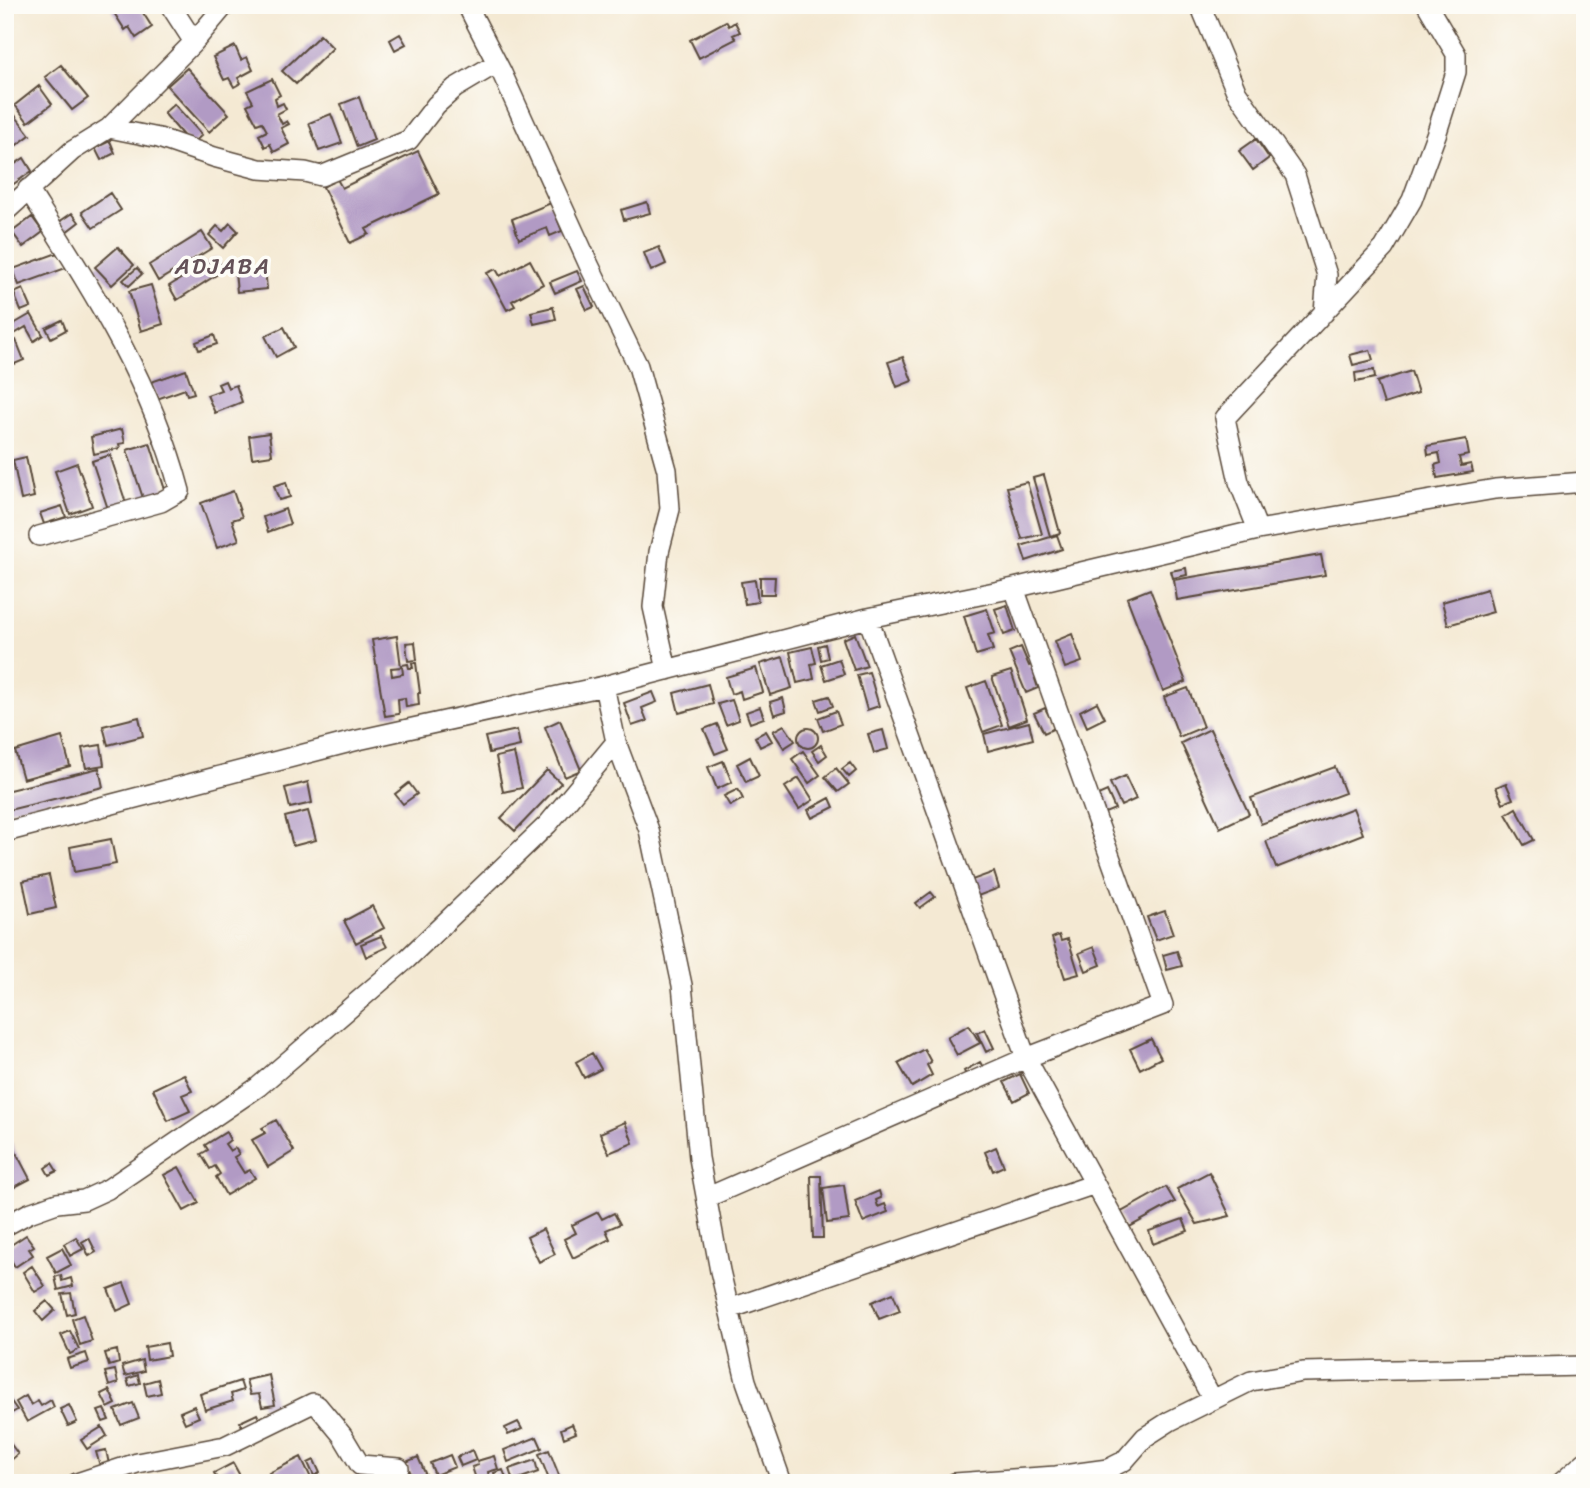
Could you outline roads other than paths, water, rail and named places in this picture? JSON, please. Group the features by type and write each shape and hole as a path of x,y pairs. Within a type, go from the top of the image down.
{"street":[{"path":"170,5 194,42"},
{"path":"5,212 72,151 109,128 194,42 225,5"},
{"path":"467,5 497,63 638,366 667,470 670,509 659,552 653,607 667,670"},
{"path":"1200,5 1236,91 1294,174 1326,275 1324,313"},
{"path":"1258,530 1239,482 1225,418 1384,248 1412,200 1437,132 1457,61 1456,54 1427,5"},
{"path":"109,128 159,138 259,169 305,172 321,176 409,140 436,105 454,88 497,63"},
{"path":"28,189 127,352 170,453 180,491 160,502 39,536"},
{"path":"5,832 358,740 604,686 869,618 1014,588 1258,530 1495,489 1585,482"},
{"path":"708,1198 1026,1058 1163,1005 1014,588"},
{"path":"869,618 1026,1058 1213,1400"},
{"path":"604,686 617,742 649,830 682,985 699,1157 720,1270 746,1381 782,1483"},
{"path":"5,1226 29,1213 57,1203 84,1200 108,1189 258,1087 407,959 538,834 617,742"},
{"path":"729,1309 1095,1184"},
{"path":"955,1483 1108,1469 1124,1461 1156,1428 1251,1381 1303,1372 1585,1366"},
{"path":"77,1483 137,1463 225,1446 313,1403 342,1435 360,1465 399,1468"},
{"path":"1561,1483 1585,1462"}],"district":[{"name":"ADJABA","path":"223,266"}]}
